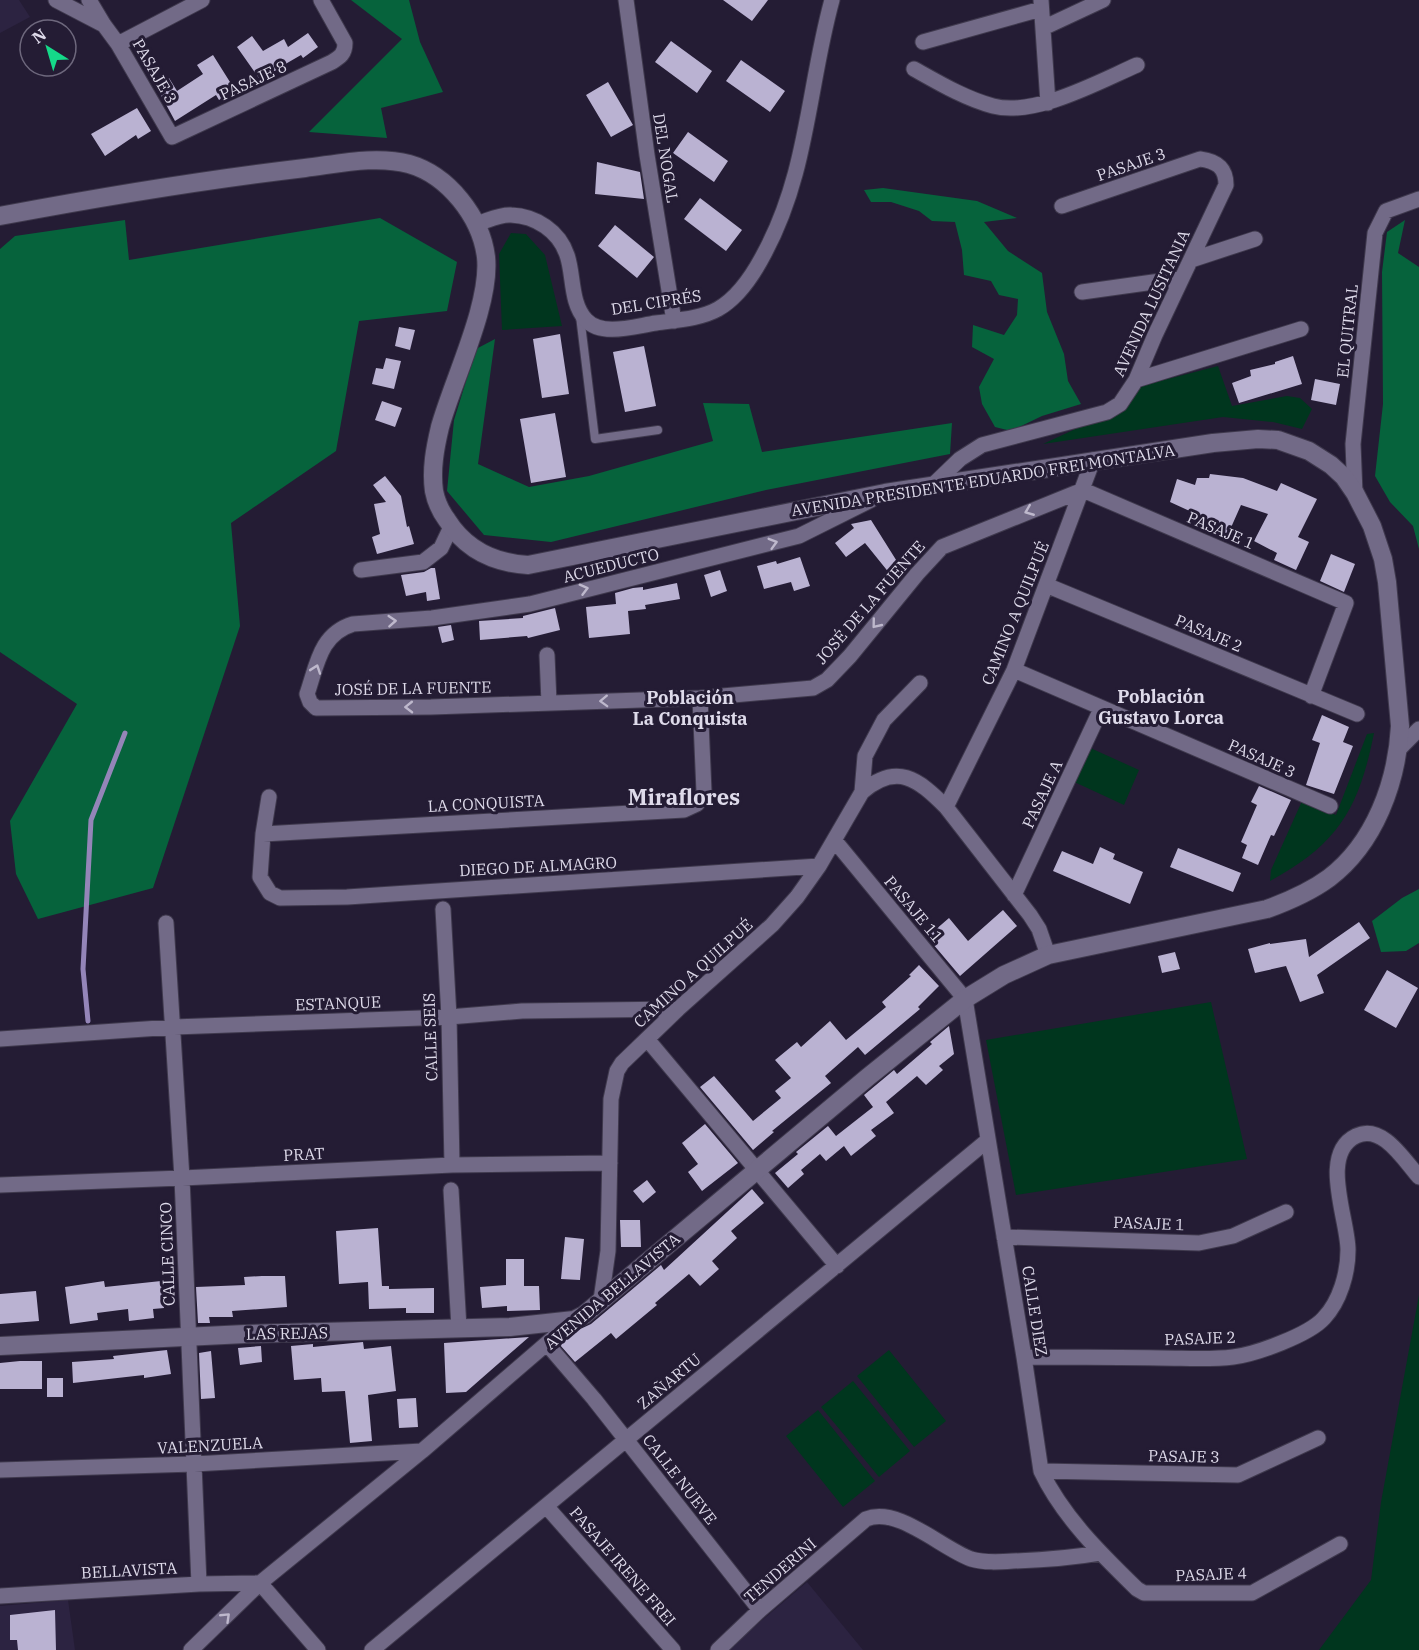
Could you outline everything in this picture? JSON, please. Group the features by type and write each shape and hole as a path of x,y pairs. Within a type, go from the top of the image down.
{"street":[{"name":"PASAJE 3","path":"89,0 118,44 172,137"},
{"path":"118,44 202,0"},
{"name":"PASAJE 8","path":"172,137 332,63 341,56 345,50 342,36 321,0"},
{"name":"DEL NOGAL","path":"626,0 647,155 674,321"},
{"name":"DEL CIPRÉS","path":"579,310 594,326 605,329 674,321 710,312 731,299 758,267 784,213 798,171 814,80 832,0"},
{"path":"1043,28 1103,0"},
{"name":"PASAJE 3","path":"64,2 104,25"},
{"path":"923,42 1041,4 1048,103"},
{"path":"914,69 942,85 994,106 1010,109 1032,108 1048,103 1137,65"},
{"name":"PASAJE 3","path":"1062,206 1200,159 1212,160"},
{"name":"AVENIDA PRESIDENTE EDUARDO FREI MONTALVA","path":"0,216 278,171 364,161 387,160 410,165 442,182 464,203 476,224 486,255 487,281 446,406 435,452 434,494 451,527 470,547 498,561 528,566 885,493 1213,443 1278,440 1308,451 1331,465 1344,477 1355,493 1372,526 1383,559 1398,691 1399,749 1394,775 1377,819 1358,849 1330,877 1300,896 1267,909 1048,955 1004,975 965,999"},
{"name":"AVENIDA LUSITANIA","path":"933,485 960,459 982,445 1107,412 1120,404 1136,380 1226,185 1226,176 1222,168 1212,160"},
{"name":"EL QUITRAL","path":"1355,493 1353,444 1375,233 1386,211 1419,199"},
{"path":"476,224 510,214 543,224 553,232 567,255 579,310"},
{"path":"1191,260 1255,239"},
{"path":"1082,292 1182,278"},
{"path":"1136,380 1301,329"},
{"name":"CAMINO A QUILPUÉ","path":"946,807 1014,670 1093,460"},
{"name":"PASAJE 1","path":"1083,490 1346,603 1311,696"},
{"name":"JOSÉ DE LA FUENTE","path":"316,708 700,698 813,688 827,680 850,656 942,547 1083,490"},
{"name":"ACUEDUCTO","path":"316,708 310,702 307,694 324,645 335,632 353,624 432,618 530,604 799,536 885,493"},
{"path":"361,570 423,562 441,548 451,527"},
{"name":"PASAJE 2","path":"1046,585 1357,714"},
{"path":"547,655 549,703"},
{"name":"PASAJE 3","path":"1014,670 1330,806"},
{"path":"862,792 865,756 884,720 920,683"},
{"name":"LA CONQUISTA","path":"263,834 684,810 697,804 704,792 700,698"},
{"name":"PASAJE A","path":"1014,895 1101,709"},
{"path":"1399,749 1419,729"},
{"path":"862,792 881,778 903,776 926,787 946,807 1039,929 1048,955"},
{"name":"CAMINO A QUILPUÉ","path":"601,1300 608,1251 611,1099 617,1071 622,1063 678,1009 772,925 797,897 819,867 862,792"},
{"path":"263,834 269,797"},
{"name":"DIEGO DE ALMAGRO","path":"263,834 260,877 270,893 279,898 347,897 819,867"},
{"name":"PASAJE 11","path":"835,841 965,999"},
{"name":"CALLE SEIS","path":"443,909 449,1017 452,1165"},
{"name":"CALLE CINCO","path":"166,923 182,1178 199,1584"},
{"name":"CALLE DIEZ","path":"965,999 1041,1471 1058,1500 1101,1553 1144,1593"},
{"name":"AVENIDA BELLAVISTA","path":"260,1583 422,1451 574,1320 584,1315 756,1170 965,999"},
{"name":"ESTANQUE","path":"0,1039 174,1027 449,1017 522,1011 678,1009"},
{"path":"647,1039 837,1266"},
{"name":"PASAJE 2","path":"1024,1356 1234,1357 1288,1340 1315,1326 1325,1317 1340,1291 1346,1270 1348,1249 1337,1161 1344,1147 1355,1136 1369,1132 1383,1136 1419,1176"},
{"name":"ZAÑARTU","path":"372,1650 988,1140"},
{"name":"PRAT","path":"0,1185 452,1165 610,1163"},
{"path":"451,1190 459,1328"},
{"name":"PASAJE 1","path":"1004,1237 1199,1243 1233,1236 1286,1212"},
{"name":"LAS REJAS","path":"0,1346 188,1336 510,1327 574,1320"},
{"name":"CALLE NUEVE","path":"547,1344 760,1610"},
{"name":"PASAJE 3","path":"1041,1471 1238,1475 1318,1438"},
{"name":"VALENZUELA","path":"0,1470 194,1464 422,1451"},
{"name":"PASAJE IRENE FREI","path":"546,1506 673,1650"},
{"name":"TENDERINI","path":"718,1650 760,1610 866,1519 875,1515 893,1518 971,1559 988,1562 1056,1560 1101,1553"},
{"name":"PASAJE 4","path":"1144,1593 1252,1593 1340,1544"},
{"path":"191,1650 260,1583 318,1650"},
{"name":"BELLAVISTA","path":"0,1596 199,1584 260,1583"}],"lane":[{"path":"579,310 596,439 658,430"}],"shaded area":[{"path":"0,0 19,0 30,17 18,18 18,23 0,33"},
{"path":"807,1582 863,1650 727,1650"},
{"path":"68,1600 75,1650 0,1650 0,1606"}],"green space":[{"path":"351,0 409,0 420,42 443,92 381,108 387,138 309,132 402,39"},
{"path":"883,188 977,201 1017,218 984,222 1008,251 1042,273 1047,312 1064,354 1068,381 1081,404 1042,416 1011,431 995,427 982,404 979,387 994,359 972,347 973,325 1004,335 1017,315 1018,299 999,295 991,281 964,275 962,250 955,222 932,221 919,211 891,202 871,202 864,190"},
{"path":"380,218 457,262 447,311 359,321 336,451 231,523 240,626 153,888 38,919 16,874 10,821 77,704 0,652 0,249 15,236 125,220 129,260"},
{"path":"1405,220 1398,253 1419,267 1419,549 1413,526 1390,502 1375,476 1383,404 1382,272 1387,232"},
{"path":"511,233 526,234 545,255 562,326 502,330 499,254"},
{"path":"495,339 478,464 529,487 589,476 713,441 703,403 749,404 762,452 952,423 950,454 766,490 551,542 484,535 447,491 454,420 476,349"},
{"path":"1218,366 1232,406 1287,396 1300,398 1312,409 1302,429 1273,422 1223,417 1043,444 1110,413 1133,388"},
{"path":"1374,733 1361,783 1342,822 1313,853 1270,881 1271,870 1302,801 1336,815 1367,734"},
{"path":"1086,746 1139,770 1124,805 1070,780"},
{"path":"1419,889 1419,943 1406,951 1381,952 1372,921 1402,898"},
{"path":"1211,1002 1247,1159 1016,1195 986,1040"},
{"path":"1419,1295 1419,1650 1319,1650 1371,1580 1381,1502"},
{"path":"889,1350 946,1421 914,1447 857,1376"},
{"path":"853,1381 910,1451 879,1477 821,1407"},
{"path":"818,1410 875,1481 843,1507 786,1436"}],"building":[{"path":"723,0 768,0 752,21"},
{"path":"308,33 318,47 303,58 301,55 282,66 261,81 237,47 252,36 263,51 284,39 288,47"},
{"path":"671,41 712,71 697,93 655,62"},
{"path":"213,55 235,90 219,100 216,95 175,121 156,86 169,78 177,91 203,74 197,65"},
{"path":"741,60 785,91 770,112 726,81"},
{"path":"608,82 633,125 611,137 586,95"},
{"path":"137,108 151,131 138,139 136,135 105,156 91,134"},
{"path":"688,132 728,161 714,182 673,153"},
{"path":"597,162 640,172 644,199 595,194"},
{"path":"700,198 742,230 726,251 684,219"},
{"path":"615,225 654,257 637,278 598,246"},
{"path":"399,327 415,330 410,350 395,346"},
{"path":"560,334 569,394 542,398 533,339"},
{"path":"644,346 656,406 625,412 613,352"},
{"path":"1293,356 1302,384 1239,403 1232,383 1251,376 1250,370 1275,364 1275,362"},
{"path":"386,358 401,361 394,389 372,384 376,368 383,369"},
{"path":"1315,379 1340,384 1336,405 1311,400"},
{"path":"382,401 402,408 395,427 375,420"},
{"path":"555,413 566,477 531,483 520,419"},
{"path":"1210,474 1243,478 1277,491 1281,483 1317,499 1298,537 1309,542 1296,570 1274,560 1277,553 1254,541 1268,514 1241,505 1225,541 1204,531 1206,527 1191,520 1194,513 1170,502 1177,479 1195,485 1197,478 1209,478"},
{"path":"385,476 401,496 407,527 409,526 414,544 377,554 372,537 380,534 374,504 386,502 373,485"},
{"path":"871,520 898,563 890,574 865,543 846,557 835,543 854,528 851,524"},
{"path":"1331,554 1355,564 1344,592 1320,581"},
{"path":"800,557 810,586 794,591 791,582 764,589 757,566 776,561 777,564"},
{"path":"435,568 440,599 427,601 426,592 406,596 401,575 424,572"},
{"path":"720,570 727,591 711,597 704,575"},
{"path":"677,583 680,599 645,605 646,609 628,611 630,634 589,638 586,607 616,604 615,593 633,588 643,587 643,590"},
{"path":"555,608 560,630 528,638 527,636 480,640 479,621 523,618 523,616"},
{"path":"451,625 454,640 442,643 438,627"},
{"path":"1322,715 1349,727 1343,742 1353,746 1334,794 1306,785 1320,743 1312,740"},
{"path":"1259,786 1291,800 1274,836 1271,835 1258,865 1242,858 1247,845 1241,842 1257,805 1251,802"},
{"path":"1100,847 1115,854 1113,859 1143,872 1130,904 1053,871 1062,851 1093,864"},
{"path":"1178,848 1241,873 1233,892 1170,867"},
{"path":"1003,910 1017,926 960,976 927,937 949,918 968,941"},
{"path":"1359,922 1370,938 1317,975 1324,993 1300,1002 1286,966 1255,973 1248,949 1270,943 1306,939 1309,957"},
{"path":"1175,952 1180,969 1162,973 1158,956"},
{"path":"919,965 939,986 918,1007 920,1009 865,1055 858,1047 825,1076 831,1083 772,1131 774,1132 753,1150 700,1087 714,1076 753,1121 781,1098 775,1091 791,1078 775,1060 797,1042 801,1047 830,1021 846,1040 886,1007 882,1002 911,976 909,975"},
{"path":"1387,970 1418,988 1396,1028 1364,1010"},
{"path":"949,1026 954,1054 939,1066 943,1070 926,1085 917,1076 886,1102 894,1113 871,1130 876,1136 851,1156 844,1146 826,1161 820,1154 801,1170 804,1174 788,1188 775,1173 828,1126 836,1136 873,1107 864,1095 894,1070 897,1074"},
{"path":"705,1124 738,1163 702,1191 688,1172 698,1164 682,1143"},
{"path":"647,1180 656,1192 643,1203 633,1191"},
{"path":"752,1189 764,1203 731,1231 737,1238 712,1261 719,1269 700,1286 689,1274 655,1303 657,1305 616,1339 611,1333 575,1362 560,1345 576,1331 591,1324 661,1265 664,1270"},
{"path":"620,1220 640,1220 641,1247 621,1247"},
{"path":"378,1228 382,1286 389,1286 389,1289 434,1288 434,1313 406,1313 406,1308 369,1309 368,1282 339,1284 336,1231"},
{"path":"565,1237 584,1239 580,1280 561,1279"},
{"path":"506,1259 524,1259 524,1286 539,1286 540,1310 507,1311 507,1306 482,1308 480,1287 506,1285"},
{"path":"285,1276 287,1307 232,1311 233,1317 209,1317 210,1323 198,1323 196,1287 245,1285 244,1277"},
{"path":"104,1281 105,1287 161,1281 164,1308 153,1309 154,1318 129,1321 128,1309 97,1313 98,1320 70,1324 65,1287"},
{"path":"36,1291 39,1321 0,1324 0,1294"},
{"path":"529,1337 466,1392 446,1393 444,1343"},
{"path":"363,1342 364,1349 391,1346 396,1391 368,1395 372,1441 350,1443 345,1391 322,1392 321,1378 294,1380 291,1346 313,1344 313,1347"},
{"path":"261,1346 262,1362 240,1365 238,1348"},
{"path":"167,1350 171,1374 73,1383 72,1362 114,1359 113,1356"},
{"path":"211,1351 215,1398 201,1399 199,1353"},
{"path":"42,1361 42,1389 0,1389 0,1363"},
{"path":"47,1378 63,1378 63,1397 47,1397"},
{"path":"416,1398 418,1427 399,1428 397,1399"},
{"path":"55,1610 56,1650 18,1650 17,1640 10,1640 10,1615"}],"waterway":[{"path":"88,1021 83,969 91,820 125,733"}],"district":[{"name":"Población Gustavo Lorca","path":"1161,706"},
{"name":"Población La Conquista","path":"690,707"},
{"name":"Miraflores","path":"684,796"}]}
